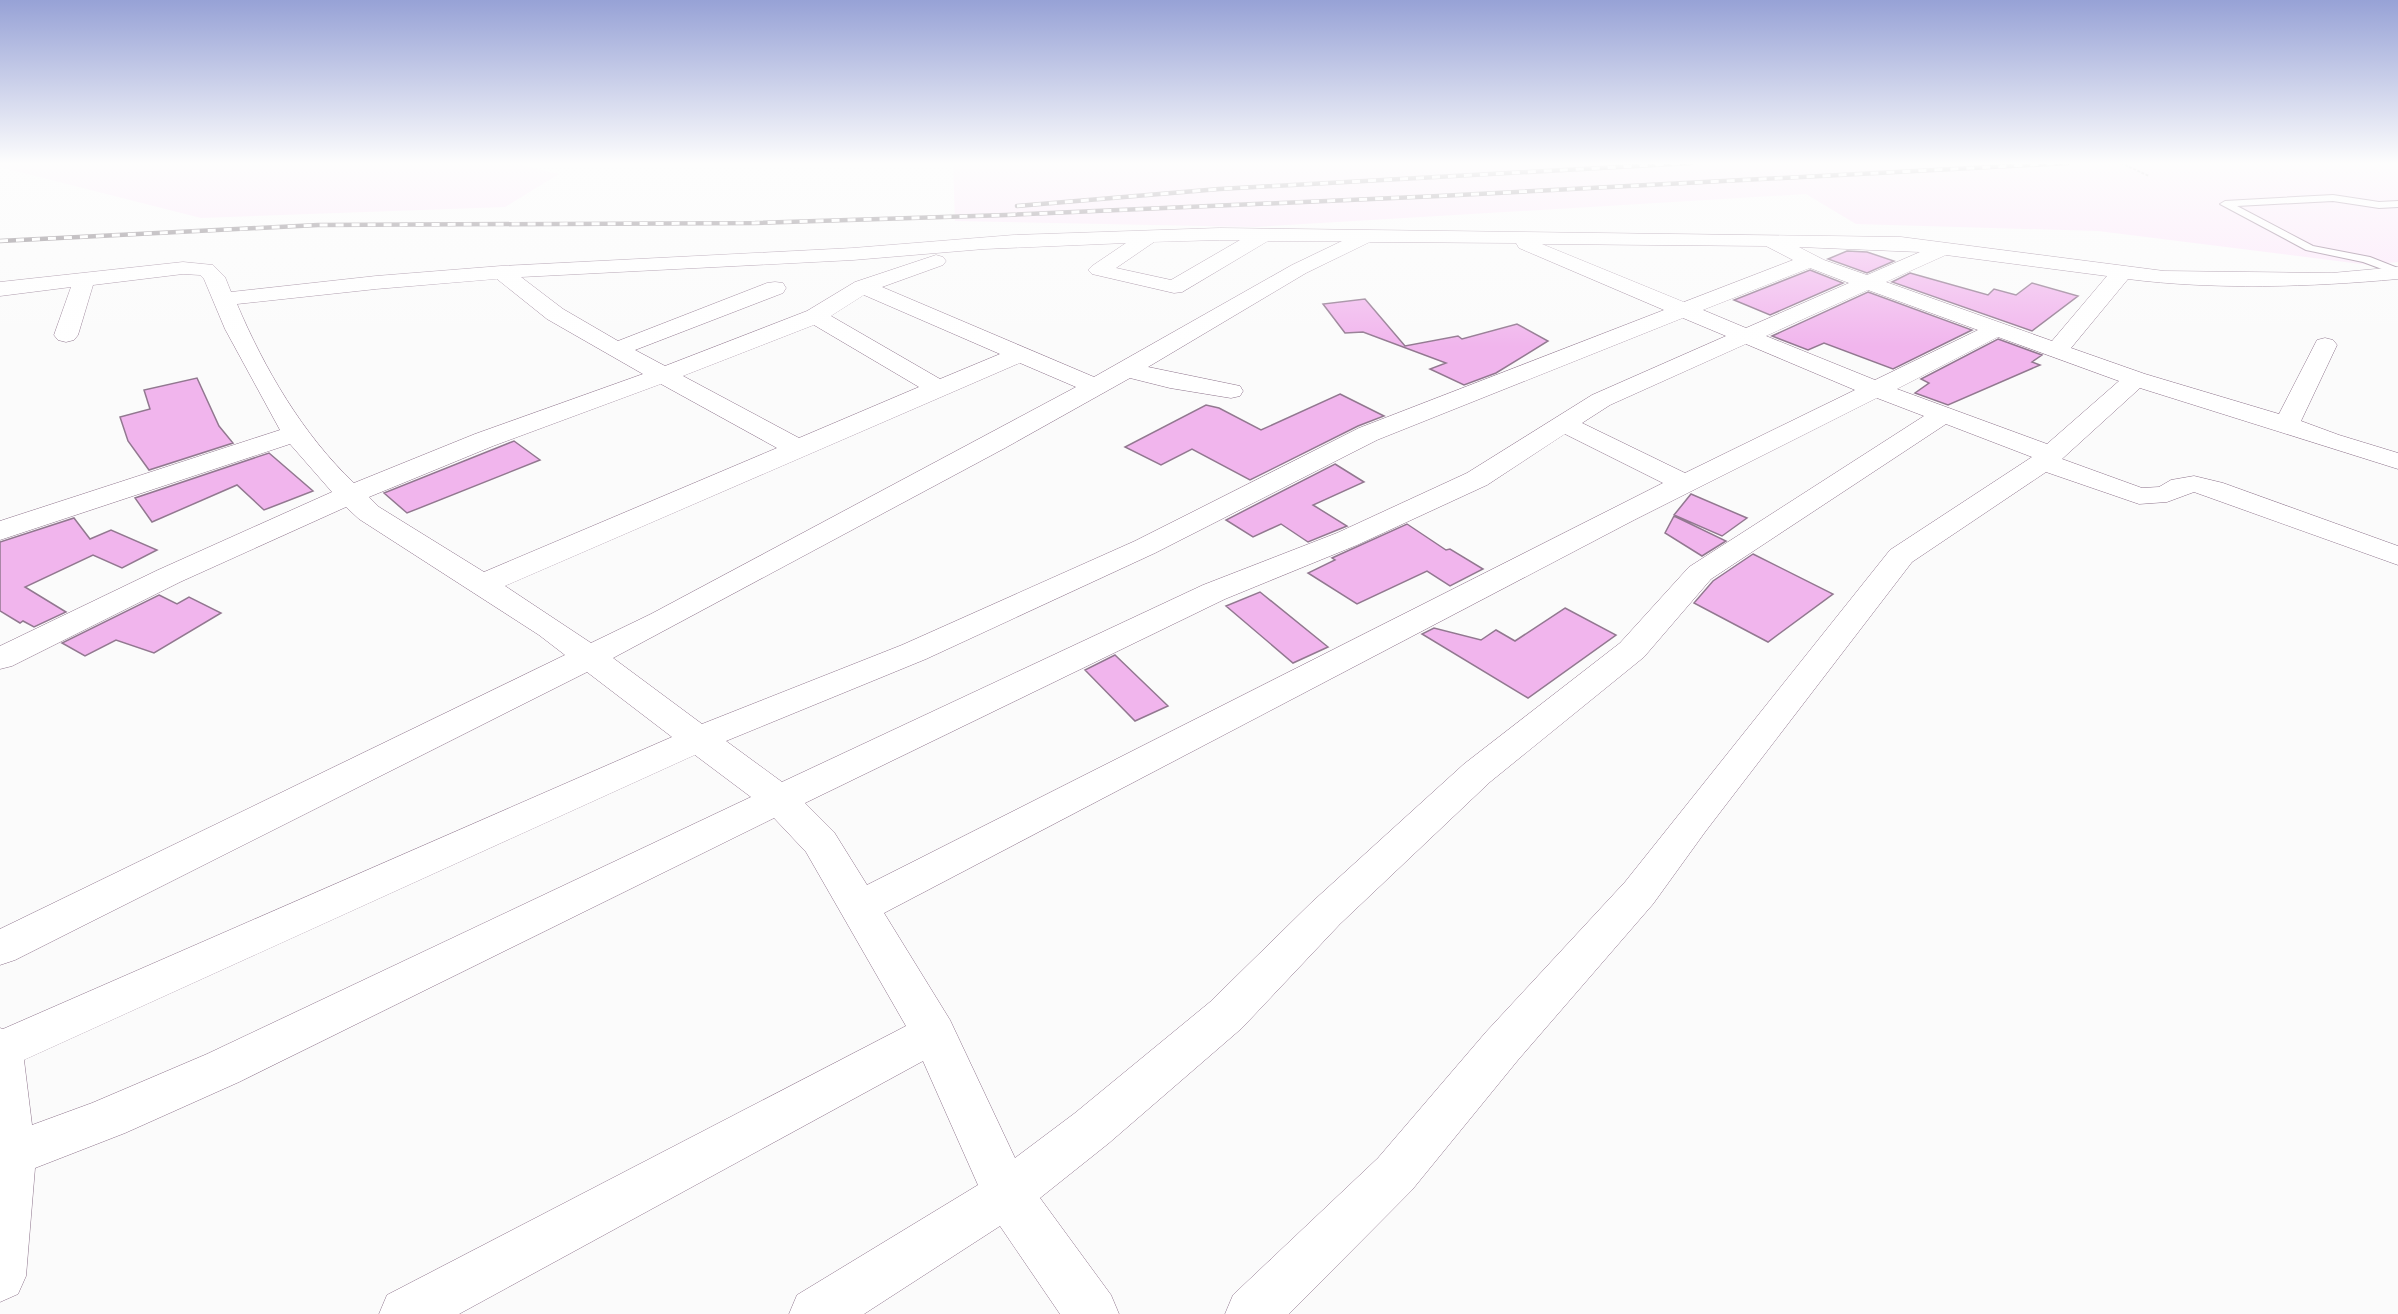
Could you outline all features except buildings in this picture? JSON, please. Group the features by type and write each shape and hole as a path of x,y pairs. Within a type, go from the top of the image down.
{"street":[{"path":"224,298 404,278 900,252 998,243 1220,234 1901,243 2164,277 2332,279 2398,273"},
{"path":"0,659 169,576 349,495 484,440 815,316 863,287 998,243 1099,270 1174,286 1263,235"},
{"path":"1099,270 1149,236"},
{"path":"0,948 591,659 1096,387 1299,269 1368,237"},
{"path":"1511,238 2139,496 2167,494 2181,486 2194,484 2398,555"},
{"path":"1770,240 1810,261 1995,330 2136,379 2287,424 2331,441 2398,461"},
{"path":"6,1156 108,1118 223,1068 884,748 1214,592 1347,539 1477,479 1601,400 1945,248"},
{"path":"0,1276 6,1156 1,1048 698,739 914,652 1145,547 1368,434 1682,309 1810,261"},
{"path":"0,289 183,268 206,269 214,277 236,329 295,434 349,495 369,513 550,628 780,800 820,842 934,1033 965,1106 1007,1194 1092,1314"},
{"path":"2057,350 2123,271"},
{"path":"501,272 555,314 615,350 665,374 797,448"},
{"path":"66,335 84,279"},
{"path":"863,287 1096,387"},
{"path":"615,350 775,288"},
{"path":"815,316 938,388"},
{"path":"859,907 1028,823 1574,539 1995,330"},
{"path":"2287,424 2325,345"},
{"path":"480,585 797,448 1020,355"},
{"path":"1126,369 1170,381 1231,391"},
{"path":"1252,1314 1395,1174 1502,1046 1639,893 1901,556 2047,458 2136,379"},
{"path":"816,1314 1007,1194 1092,1128 1226,1015 1326,914 1477,773 1632,650 1700,573 1943,415"},
{"path":"1563,424 1686,484"},
{"path":"0,531 295,434"},
{"path":"426,1309 934,1033"}],"lane":[{"path":"2264,224 2310,248 2366,259 2398,273"}],"shaded area":[{"path":"1121,224 1300,224 1255,227"},
{"path":"1867,224 2398,224 2398,262 2369,265 2098,231"}],"railway":[{"path":"0,241 318,225 467,224"}]}
